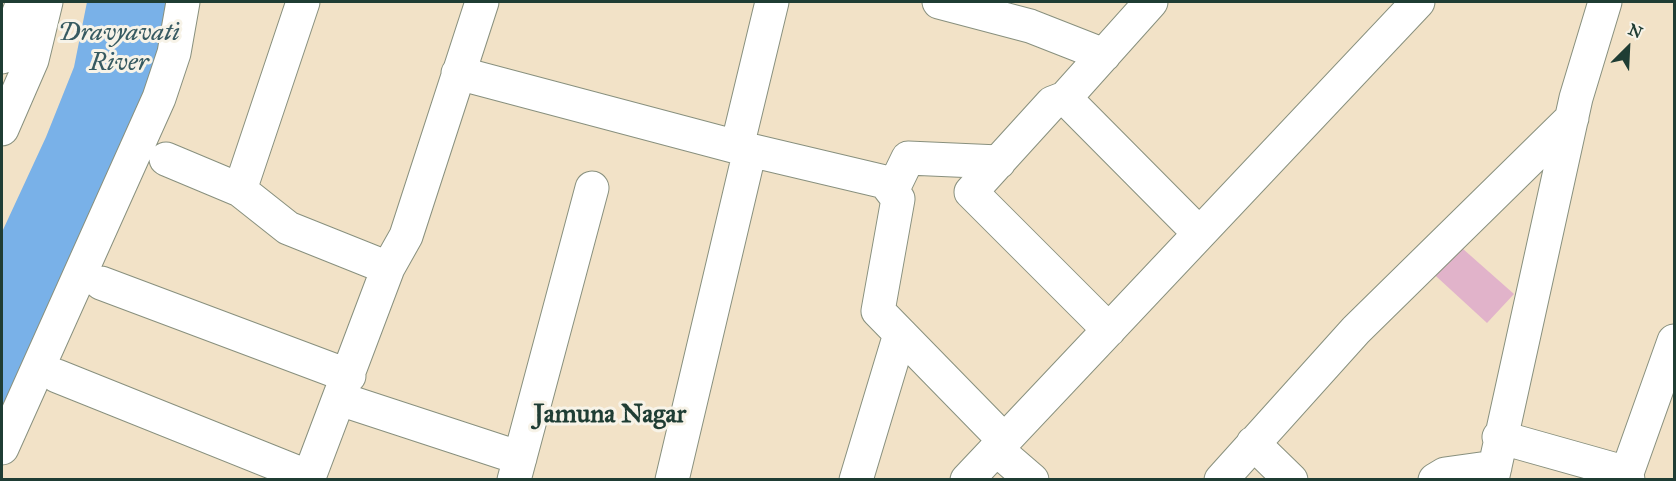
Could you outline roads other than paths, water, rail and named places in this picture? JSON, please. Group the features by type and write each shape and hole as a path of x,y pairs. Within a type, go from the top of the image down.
{"street":[{"path":"2,57 24,2"},
{"path":"2,129 32,60 46,2"},
{"path":"2,448 159,98 174,53 183,2"},
{"path":"240,190 303,2"},
{"path":"57,376 308,478 388,268 406,236 482,2"},
{"path":"672,480 772,2"},
{"path":"939,2 1030,26 1104,55"},
{"path":"1109,330 971,192 1052,103 1065,98 1150,2"},
{"path":"967,480 1418,2"},
{"path":"1497,455 1572,118 1605,2"},
{"path":"458,73 743,149 885,182 898,199 878,311 1032,480"},
{"path":"1065,98 1199,233"},
{"path":"1221,480 1356,330 1572,118"},
{"path":"892,189 908,158 999,162"},
{"path":"166,159 240,190 288,228 388,268"},
{"path":"101,283 344,387 517,469 592,188"},
{"path":"856,480 900,334"},
{"path":"1435,480 1445,474 1497,455 1628,476 1674,341"},
{"path":"1253,443 1291,480"}],"water":[{"name":"Dravyavati River","path":"87,2 167,2 158,60 143,100 2,414 2,232 46,137 74,67"}],"district":[{"name":"Jamuna Nagar","path":"610,416"}]}
